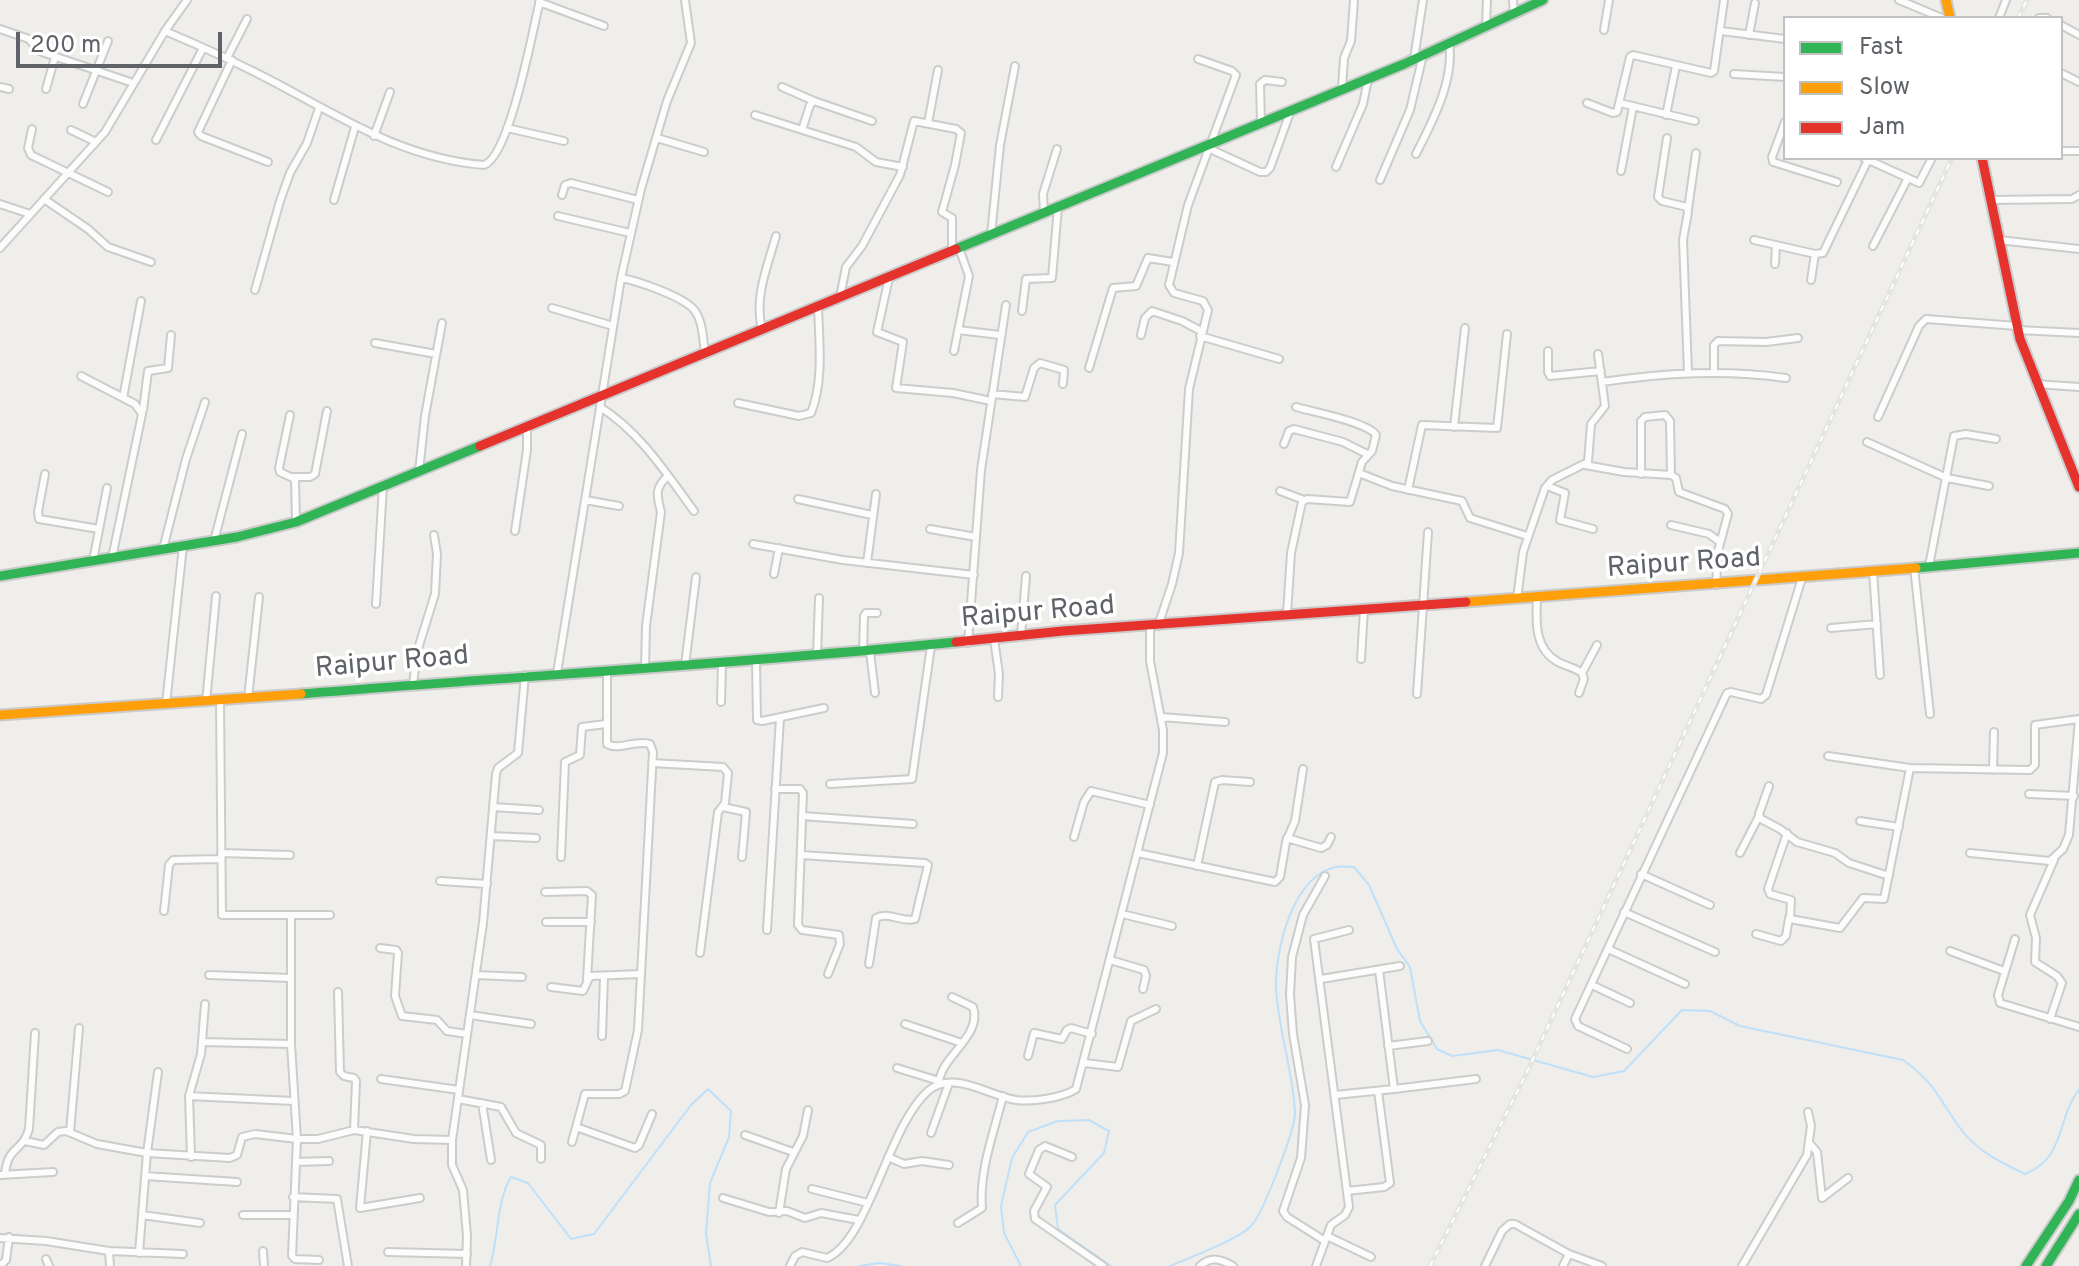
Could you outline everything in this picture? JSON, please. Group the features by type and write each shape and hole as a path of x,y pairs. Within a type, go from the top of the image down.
{"main road":[{"path":"0,576 214,541 296,522 1209,146 1543,0"},
{"path":"1982,160 2018,328 2036,384 2078,481"},
{"name":"Raipur Road","path":"0,715 817,656 968,643 1021,635 1716,585 2079,553"},
{"path":"2026,1266 2069,1201 2079,1180"},
{"path":"2046,1266 2079,1214"}],"street":[{"path":"0,248 111,124 133,83 187,0"},
{"path":"1342,89 1344,58 1351,41 1354,0"},
{"path":"1380,180 1410,110 1423,0"},
{"path":"1486,27 1487,0"},
{"path":"1513,0 1514,14"},
{"path":"1604,30 1609,0"},
{"path":"1587,103 1617,112 1630,57 1711,73 1714,71 1724,0"},
{"path":"1899,0 1937,16"},
{"path":"165,31 229,59 374,136 425,155 484,165 492,160 507,128 540,1 604,26"},
{"path":"557,673 621,278 638,200 672,86 691,43 687,2"},
{"path":"1749,35 1755,3"},
{"path":"247,19 198,132 201,136 268,162"},
{"path":"0,29 29,39 39,51 133,83"},
{"path":"1721,31 1783,39"},
{"path":"83,104 108,41"},
{"path":"1416,154 1438,105 1450,63 1449,43"},
{"path":"156,140 203,48"},
{"path":"46,89 55,57"},
{"path":"897,1068 939,1082 963,1084 1023,1101 1074,1091 1085,1063 1164,747 1150,661 1154,626 1172,584 1179,553 1189,389 1207,306 1203,301 1170,289 1173,262 1188,205 1236,75 1198,59"},
{"path":"991,235 1000,145 1015,66"},
{"path":"1666,115 1676,66"},
{"path":"928,123 938,70"},
{"path":"1734,74 1783,77"},
{"path":"1336,167 1363,104 1368,79"},
{"path":"1261,123 1260,84 1265,80 1282,82"},
{"path":"0,87 9,89"},
{"path":"782,87 872,121"},
{"path":"374,136 390,92"},
{"path":"802,130 814,101"},
{"path":"1620,103 1695,121"},
{"path":"1621,171 1633,107"},
{"path":"255,290 280,201 290,173 307,143 319,108"},
{"path":"1209,146 1260,172 1266,172 1291,110"},
{"path":"755,115 856,147 876,162 903,167"},
{"path":"840,297 845,270 878,219 903,167 913,123 956,129 961,133 942,212 952,218 955,249 969,276 954,351"},
{"path":"334,200 355,127"},
{"path":"1783,127 1773,162 1837,182"},
{"path":"507,128 564,141"},
{"path":"32,129 29,153 108,192"},
{"path":"71,130 96,142"},
{"path":"657,138 704,152"},
{"path":"1667,138 1658,197 1688,209"},
{"path":"1044,213 1043,194 1057,149"},
{"path":"1688,372 1683,235 1696,153"},
{"path":"1754,240 1815,254 1823,253 1866,160"},
{"path":"1868,160 1920,182 1931,160"},
{"path":"1873,246 1908,178"},
{"path":"562,195 565,185 571,183 638,200"},
{"path":"1991,200 2072,199 2079,195"},
{"path":"44,199 108,247 151,262"},
{"path":"0,204 30,214"},
{"path":"1022,311 1026,279 1052,278 1058,207"},
{"path":"558,216 630,233"},
{"path":"762,330 759,296 776,236"},
{"path":"1999,240 2079,249"},
{"path":"1775,264 1776,245"},
{"path":"1811,280 1815,254"},
{"path":"1089,368 1113,288 1136,286 1148,258 1173,262"},
{"path":"889,277 877,332 903,342 896,388 992,398 1025,397 1034,368 1040,363 1064,370 1063,384"},
{"path":"621,278 638,281 690,306 701,325 705,353"},
{"path":"123,398 141,301"},
{"path":"968,643 981,470 1006,305"},
{"path":"738,403 799,416 811,413 817,392 820,354 818,306"},
{"path":"552,308 613,326"},
{"path":"1141,335 1147,314 1152,311 1182,321 1201,333 1279,359"},
{"path":"1878,417 1919,326 1926,319 2079,333"},
{"path":"419,471 425,416 442,323"},
{"path":"1454,427 1465,328"},
{"path":"958,330 1000,335"},
{"path":"1408,490 1422,425 1491,429 1499,425 1507,334"},
{"path":"112,558 148,371 168,368 171,335"},
{"path":"1714,371 1714,345 1718,341 1766,342 1798,338"},
{"path":"375,343 436,354"},
{"path":"1548,351 1550,376 1601,371"},
{"path":"1585,465 1589,457 1591,424 1605,406 1598,354"},
{"path":"1602,382 1714,371 1786,378"},
{"path":"81,376 139,406 142,414"},
{"path":"2036,384 2079,387"},
{"path":"163,549 186,459 205,402"},
{"path":"600,407 628,426 694,511"},
{"path":"1280,491 1304,500 1350,502 1367,454 1374,448 1375,432 1349,421 1296,407"},
{"path":"290,415 280,472 293,477 310,477 315,474 327,411"},
{"path":"1641,474 1641,421 1645,417 1665,415 1670,421 1671,475"},
{"path":"515,531 527,450 527,426"},
{"path":"1284,444 1289,431 1294,429 1343,442 1367,454"},
{"path":"214,541 242,434"},
{"path":"1929,566 1954,436 1966,434 1996,439"},
{"path":"1867,442 1947,478 1989,486"},
{"path":"1517,599 1527,536 1547,486 1552,480 1585,465 1641,474 1671,475 1676,478 1679,492 1727,510 1716,585"},
{"path":"1359,473 1408,490 1462,501 1470,518 1527,536"},
{"path":"45,474 39,519 99,529"},
{"path":"645,668 646,626 660,521 656,494 659,484 668,476"},
{"path":"293,477 296,483 296,522"},
{"path":"376,604 383,486"},
{"path":"1547,486 1565,493 1560,520 1593,529"},
{"path":"93,561 107,488"},
{"path":"867,563 876,494"},
{"path":"798,499 872,515"},
{"path":"585,500 619,506"},
{"path":"1287,614 1291,553 1304,500"},
{"path":"1671,525 1709,534 1720,542"},
{"path":"930,529 976,537"},
{"path":"1417,694 1428,532"},
{"path":"413,685 417,652 435,594 437,554 434,535"},
{"path":"753,544 867,563 974,575"},
{"path":"166,704 183,546"},
{"path":"774,574 779,548"},
{"path":"1914,567 1930,714"},
{"path":"1873,571 1880,675"},
{"path":"1021,635 1026,576"},
{"path":"685,665 696,577"},
{"path":"1627,1049 1576,1024 1575,1019 1727,693 1761,699 1766,695 1802,578"},
{"path":"206,702 216,596"},
{"path":"248,698 259,597"},
{"path":"817,656 819,598"},
{"path":"1537,598 1537,630 1543,646 1557,661 1582,673 1584,679 1579,693"},
{"path":"1361,659 1364,609"},
{"path":"875,693 866,652 864,616 866,613 877,613"},
{"path":"1831,628 1877,624"},
{"path":"994,639 999,674 998,697"},
{"path":"1582,673 1597,645"},
{"path":"830,784 912,779 931,646"},
{"path":"756,660 756,718 762,721 824,708"},
{"path":"721,702 722,662"},
{"path":"572,1142 585,1094 619,1094 625,1089 638,1030 653,752 648,743 608,746 605,739 607,671"},
{"path":"466,1266 463,1190 452,1165 452,1140 476,975 498,768 515,758 519,750 525,675"},
{"path":"220,701 223,916 330,915"},
{"path":"1161,717 1225,722"},
{"path":"767,930 780,718"},
{"path":"1828,756 1910,768 2033,770 2035,725 2079,719 2069,835 2054,860 2030,915 2036,938 2035,962 2057,976 2062,983 2050,1019"},
{"path":"561,857 565,762 580,755 582,727 606,724"},
{"path":"1993,770 1994,732"},
{"path":"652,763 725,768 729,783 723,807 718,812 700,953"},
{"path":"1789,918 1840,928 1863,898 1884,899 1910,768"},
{"path":"1138,853 1275,882 1280,877 1287,838 1295,821 1303,769"},
{"path":"1197,866 1215,782 1250,782"},
{"path":"1740,853 1759,816 1769,786"},
{"path":"775,789 802,790 798,927 836,933 840,938 828,974"},
{"path":"1074,837 1086,796 1091,791 1150,805"},
{"path":"2029,794 2074,796"},
{"path":"493,807 539,810"},
{"path":"723,807 747,813 742,857"},
{"path":"802,816 913,824"},
{"path":"1759,816 1797,842 1835,853 1849,863 1889,876"},
{"path":"1860,821 1899,827"},
{"path":"1756,934 1781,941 1786,936 1791,900 1771,895 1768,889 1787,833"},
{"path":"2069,835 2079,838"},
{"path":"491,836 536,838"},
{"path":"1287,838 1321,848 1327,845 1331,837"},
{"path":"1970,853 2054,860"},
{"path":"164,911 169,865 173,860 290,855"},
{"path":"801,855 928,865 915,919 910,921 883,915 876,918 869,964"},
{"path":"1641,874 1710,905"},
{"path":"1325,876 1303,915 1292,957 1290,995 1293,1034 1305,1105 1301,1158 1283,1211 1287,1217 1326,1238 1371,1257"},
{"path":"440,881 487,884"},
{"path":"545,892 590,892 592,895 587,979 583,991 551,987"},
{"path":"1624,912 1715,952"},
{"path":"1122,914 1172,926"},
{"path":"291,915 291,1044 297,1139 292,1257 319,1260"},
{"path":"546,922 591,922"},
{"path":"1316,1266 1332,1223 1347,1213 1349,1207 1314,939 1349,930"},
{"path":"2015,939 1998,995 2000,1003 2079,1027"},
{"path":"380,948 398,953 395,996 402,1016 434,1020 447,1031 467,1034"},
{"path":"1608,949 1685,984"},
{"path":"1950,951 2004,971"},
{"path":"1110,960 1144,970 1143,989"},
{"path":"1321,979 1400,966"},
{"path":"1379,970 1394,1089"},
{"path":"587,979 641,974"},
{"path":"209,975 291,978"},
{"path":"476,975 522,977"},
{"path":"602,1036 604,976"},
{"path":"1592,985 1630,1003"},
{"path":"338,992 340,1072 356,1079 354,1130"},
{"path":"790,1266 795,1256 802,1252 827,1258 832,1256 859,1220 902,1125 914,1106 939,1082 940,1074 962,1043 974,1019 975,1010 952,997"},
{"path":"191,1157 189,1096 197,1074 205,1004"},
{"path":"1085,1063 1118,1067 1131,1021 1156,1009"},
{"path":"470,1015 531,1024"},
{"path":"905,1024 962,1043"},
{"path":"70,1132 79,1028"},
{"path":"1028,1056 1034,1033 1062,1039 1071,1028 1092,1034"},
{"path":"35,1033 31,1119 25,1141 8,1156 2,1174 53,1172"},
{"path":"1388,1046 1428,1041"},
{"path":"202,1042 291,1044"},
{"path":"139,1253 147,1153 158,1072"},
{"path":"381,1079 459,1090"},
{"path":"1335,1095 1476,1079"},
{"path":"931,1133 949,1083"},
{"path":"1347,1191 1384,1187 1390,1183 1378,1091"},
{"path":"189,1096 293,1101"},
{"path":"958,1223 982,1208 985,1166 1003,1096"},
{"path":"458,1099 501,1107 516,1133 539,1142 541,1159"},
{"path":"482,1103 491,1160"},
{"path":"779,1213 786,1169 803,1136 808,1110"},
{"path":"1742,1266 1807,1155 1811,1126 1808,1112"},
{"path":"576,1127 635,1148 652,1114"},
{"path":"25,1141 44,1145 58,1132 70,1132 97,1144 147,1153 233,1158 238,1153 242,1137 250,1134 297,1139 326,1138 354,1130 414,1139 452,1140"},
{"path":"367,1131 360,1208 420,1198"},
{"path":"745,1135 793,1152"},
{"path":"1810,1144 1817,1152 1820,1197 1825,1197 1848,1178"},
{"path":"1072,1157 1045,1146 1041,1148 1029,1174 1047,1187 1034,1211 1035,1219 1103,1266"},
{"path":"888,1157 904,1164 922,1161 949,1165"},
{"path":"296,1162 329,1161"},
{"path":"145,1176 237,1182"},
{"path":"812,1189 868,1203"},
{"path":"293,1197 337,1199 348,1266"},
{"path":"723,1198 809,1218 821,1213 859,1220"},
{"path":"142,1215 200,1223"},
{"path":"243,1215 292,1215"},
{"path":"1485,1266 1502,1231 1510,1224 1569,1254 1602,1266"},
{"path":"0,1266 6,1261 9,1237"},
{"path":"0,1238 109,1251 183,1254"},
{"path":"109,1251 110,1266"},
{"path":"263,1251 264,1266"},
{"path":"388,1252 467,1254"},
{"path":"1563,1266 1569,1254"},
{"path":"832,1256 834,1266"},
{"path":"1200,1266 1207,1260 1219,1259 1233,1266"}],"waterway":[{"path":"1170,1266 1246,1230 1257,1217 1271,1188 1285,1152 1295,1112 1277,1001 1279,952 1298,898 1321,873 1336,867 1354,867 1369,885 1397,949 1410,967 1420,1021 1437,1049 1452,1056 1498,1050 1593,1077 1624,1071 1682,1010 1710,1011 1740,1026 1903,1060 1930,1085 1969,1139 1991,1156 2025,1174 2048,1158 2079,1090"},
{"path":"490,1266 500,1208 511,1177 528,1183 571,1239 594,1234 691,1105 708,1089 731,1111 729,1137 710,1183 706,1234 711,1266"},
{"path":"1021,1266 1004,1233 1001,1206 1012,1158 1028,1132 1058,1121 1089,1120 1109,1131 1104,1153 1055,1205 1058,1229 1111,1266"},
{"path":"860,1266 879,1263 901,1266"}],"railway":[{"path":"2019,16 2027,0"},
{"path":"1430,1266 1526,1074 1951,160"}],"traffic: fast":[{"path":"956,249 1404,64 1543,0"},
{"path":"0,576 237,537 296,522 480,446"},
{"path":"1916,568 2079,553"},
{"path":"301,694 956,642"},
{"path":"2026,1266 2069,1201 2079,1180"},
{"path":"2046,1266 2079,1214"}],"traffic: slow":[{"path":"1946,0 1950,16"},
{"path":"1466,602 1916,568"},
{"path":"0,715 301,694"}],"traffic: jam":[{"path":"1982,160 2020,339 2079,487"},
{"path":"480,446 956,249"},
{"path":"956,642 1063,631 1466,602"}]}
